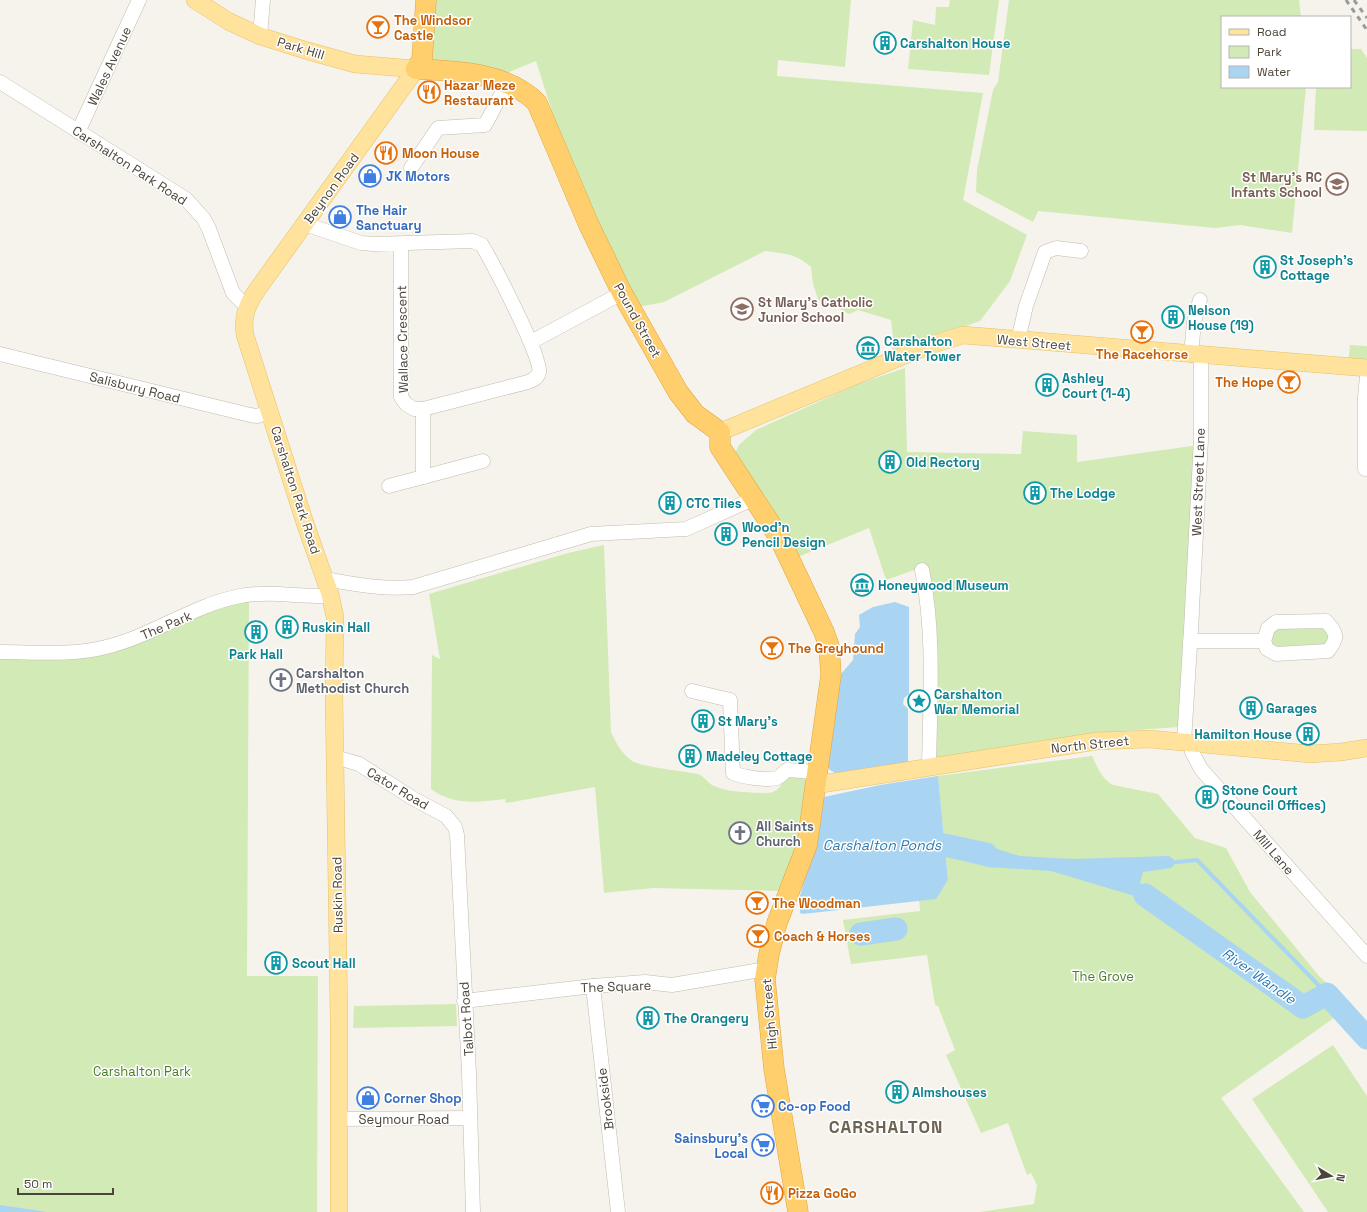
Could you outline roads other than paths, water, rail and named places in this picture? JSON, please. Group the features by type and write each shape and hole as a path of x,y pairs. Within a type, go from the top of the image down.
{"highway":[{"path":"416,69 422,60 426,0"},
{"name":"Pound Street","path":"416,69 443,71 508,82 528,94 537,103 588,223 622,293 678,392 695,414 720,432"},
{"path":"720,432 720,447 755,498"},
{"name":"High Street","path":"755,498 779,537 824,632 829,646 831,675 807,845 777,923 766,969 766,993 774,1069 798,1212"}],"main road":[{"name":"Park Hill","path":"195,0 228,21 260,36 355,64 416,69"},
{"name":"Beynon Road","path":"247,308 416,69"},
{"name":"Carshalton Park Road","path":"247,308 243,321 245,335 305,523 328,586"},
{"name":"West Street","path":"720,432 927,346 952,337 963,335 1367,368"},
{"name":"Ruskin Road","path":"328,586 336,616 335,757 339,1021 339,1212"},
{"name":"North Street","path":"816,778 878,776 1097,741 1150,739 1243,749 1310,754 1341,752 1367,748"}],"street":[{"name":"Wales Avenue","path":"78,132 139,0"},
{"path":"260,36 263,0"},
{"name":"Carshalton Park Road","path":"0,82 186,199 194,207 209,229 233,293 247,308"},
{"path":"411,168 438,128 485,125 508,82"},
{"path":"305,224 361,243 401,244 473,241 482,246 530,342 540,364 539,372 536,378 528,382 423,409 422,477"},
{"name":"Wallace Crescent","path":"401,244 401,397 406,404 414,409 423,409"},
{"path":"1018,340 1026,306 1045,252 1056,248 1082,251"},
{"path":"530,342 622,293"},
{"name":"West Street Lane","path":"1189,742 1190,641 1201,439 1194,322 1200,300"},
{"name":"Salisbury Road","path":"0,354 250,415 258,416 270,412"},
{"path":"1365,469 1365,398 1367,376"},
{"path":"389,486 483,461"},
{"path":"328,586 393,589 413,587 591,534 686,529 755,498"},
{"path":"922,570 928,602 930,701 929,768"},
{"name":"The Park","path":"0,652 82,652 107,647 138,637 210,606 240,596 258,594 322,596 328,586"},
{"path":"1326,621 1335,632 1336,641 1328,651 1276,654 1267,649 1264,641 1268,628 1276,622 1326,621"},
{"path":"1190,641 1264,641"},
{"path":"692,691 730,700 733,773 739,776 777,778 787,770 816,778"},
{"name":"Mill Lane","path":"1189,742 1192,752 1201,769 1367,956"},
{"name":"Cator Road","path":"335,757 359,764 414,799 446,816 455,827"},
{"name":"Talbot Road","path":"455,827 457,835 473,1212"},
{"name":"The Square","path":"464,1001 593,986 645,982 672,985 766,969"},
{"name":"Brookside","path":"593,986 618,1212"},
{"name":"Seymour Road","path":"338,1119 470,1118"}],"water":[{"path":"895,602 909,607 909,694 904,698 903,704 908,709 908,763 837,774 830,770 825,762 835,681 853,660 855,634 860,627 859,615 873,607"},
{"name":"Carshalton Ponds","path":"938,776 948,880 936,899 803,914 800,913 799,899 807,871 819,803 824,797 880,785"},
{"path":"959,837 1020,856 1072,859 1169,856 1177,862 1171,868 1143,872 1140,883 1145,887 1145,895 1138,897 1051,871 988,867 958,859"},
{"path":"0,1205 47,1212 0,1212"}],"waterway":[{"name":"River Wandle","path":"944,845 986,854"},
{"path":"1177,862 1197,860 1327,994"},
{"name":"River Wandle","path":"1145,895 1303,1007 1327,994 1367,1038"},
{"path":"861,934 896,929"}],"railway":[{"path":"1346,0 1367,30"},
{"path":"1354,0 1367,18"}],"place":[{"name":"The Windsor Castle","path":"378,27"},
{"name":"Carshalton House","path":"885,43"},
{"name":"Hazar Meze Restaurant","path":"429,92"},
{"name":"Moon House","path":"386,153"},
{"name":"JK Motors","path":"370,176"},
{"name":"St Mary's RC Infants School","path":"1337,184"},
{"name":"The Hair Sanctuary","path":"340,217"},
{"name":"St Joseph's Cottage","path":"1265,267"},
{"name":"St Mary’s Catholic Junior School","path":"742,309"},
{"name":"Nelson House (19)","path":"1173,317"},
{"name":"The Racehorse","path":"1142,332"},
{"name":"Carshalton Water Tower","path":"868,348"},
{"name":"The Hope","path":"1289,382"},
{"name":"Ashley Court (1-4)","path":"1047,385"},
{"name":"Old Rectory","path":"890,462"},
{"name":"The Lodge","path":"1035,493"},
{"name":"CTC Tiles","path":"670,503"},
{"name":"Wood'n Pencil Design","path":"726,534"},
{"name":"Honeywood Museum","path":"862,585"},
{"name":"Ruskin Hall","path":"287,627"},
{"name":"Park Hall","path":"256,632"},
{"name":"The Greyhound","path":"772,648"},
{"name":"Carshalton Methodist Church","path":"281,680"},
{"name":"Carshalton War Memorial","path":"919,701"},
{"name":"Garages","path":"1251,708"},
{"name":"St Mary's","path":"703,721"},
{"name":"Hamilton House","path":"1308,734"},
{"name":"Madeley Cottage","path":"690,756"},
{"name":"Stone Court (Council Offices)","path":"1207,797"},
{"name":"All Saints Church","path":"740,833"},
{"name":"The Woodman","path":"757,903"},
{"name":"Coach & Horses","path":"758,936"},
{"name":"Scout Hall","path":"276,963"},
{"name":"The Orangery","path":"648,1018"},
{"name":"Almshouses","path":"897,1092"},
{"name":"Corner Shop","path":"368,1098"},
{"name":"Co-op Food","path":"763,1106"},
{"name":"Sainsbury's Local","path":"763,1145"},
{"name":"Pizza GoGo","path":"772,1193"}],"district":[{"name":"CARSHALTON","path":"886,1127"}],"park label":[{"name":"The Grove","path":"1103,976"},
{"name":"Carshalton Park","path":"142,1071"}]}
